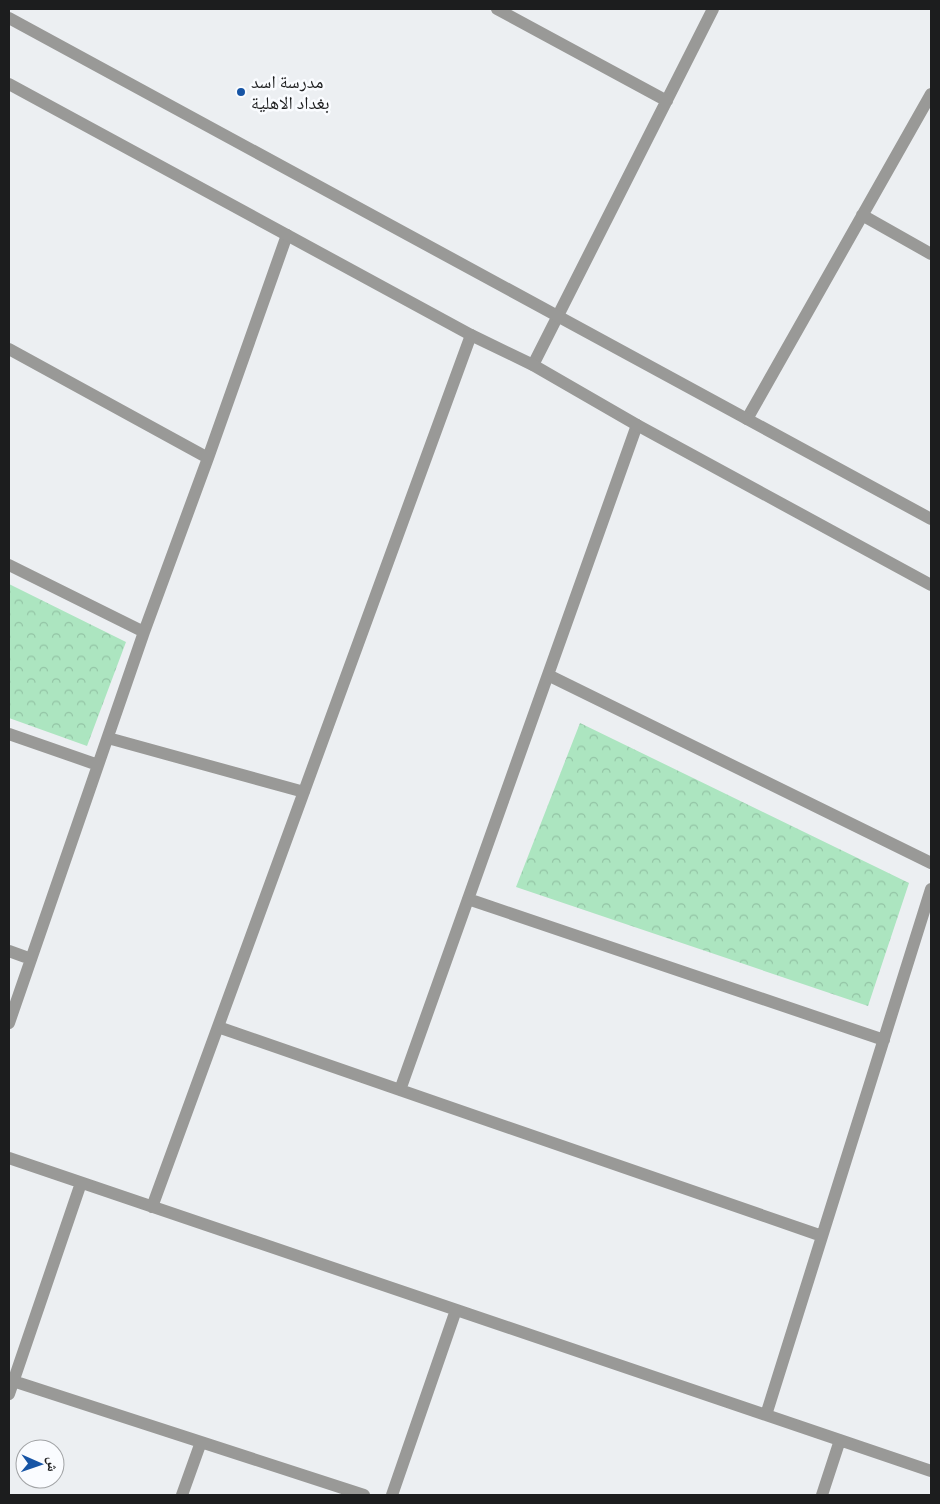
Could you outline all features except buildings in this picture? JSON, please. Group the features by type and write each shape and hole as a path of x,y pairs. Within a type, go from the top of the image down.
{"street":[{"path":"497,9 667,101"},
{"path":"533,365 714,9"},
{"path":"9,18 931,518"},
{"path":"9,84 471,335 533,365 637,425 931,585"},
{"path":"748,419 931,94"},
{"path":"862,215 931,254"},
{"path":"9,1023 144,632 208,458 286,234"},
{"path":"152,1207 471,335"},
{"path":"9,348 208,458"},
{"path":"400,1090 637,425"},
{"path":"9,565 144,632"},
{"path":"548,675 931,863"},
{"path":"9,734 98,765"},
{"path":"108,738 304,792"},
{"path":"766,1415 931,889"},
{"path":"468,899 884,1040"},
{"path":"9,951 31,959"},
{"path":"218,1027 822,1236"},
{"path":"9,1158 931,1471"},
{"path":"81,1183 11,1388 201,1442 364,1495"},
{"path":"392,1495 456,1310"},
{"path":"822,1495 840,1440"},
{"path":"182,1495 201,1442"}],"green space":[{"path":"9,584 126,642 87,746 9,718"},
{"path":"580,723 909,883 868,1006 516,887"}],"place":[{"name":"مدرسة اسد بغداد الاهلية","path":"241,92"}]}
